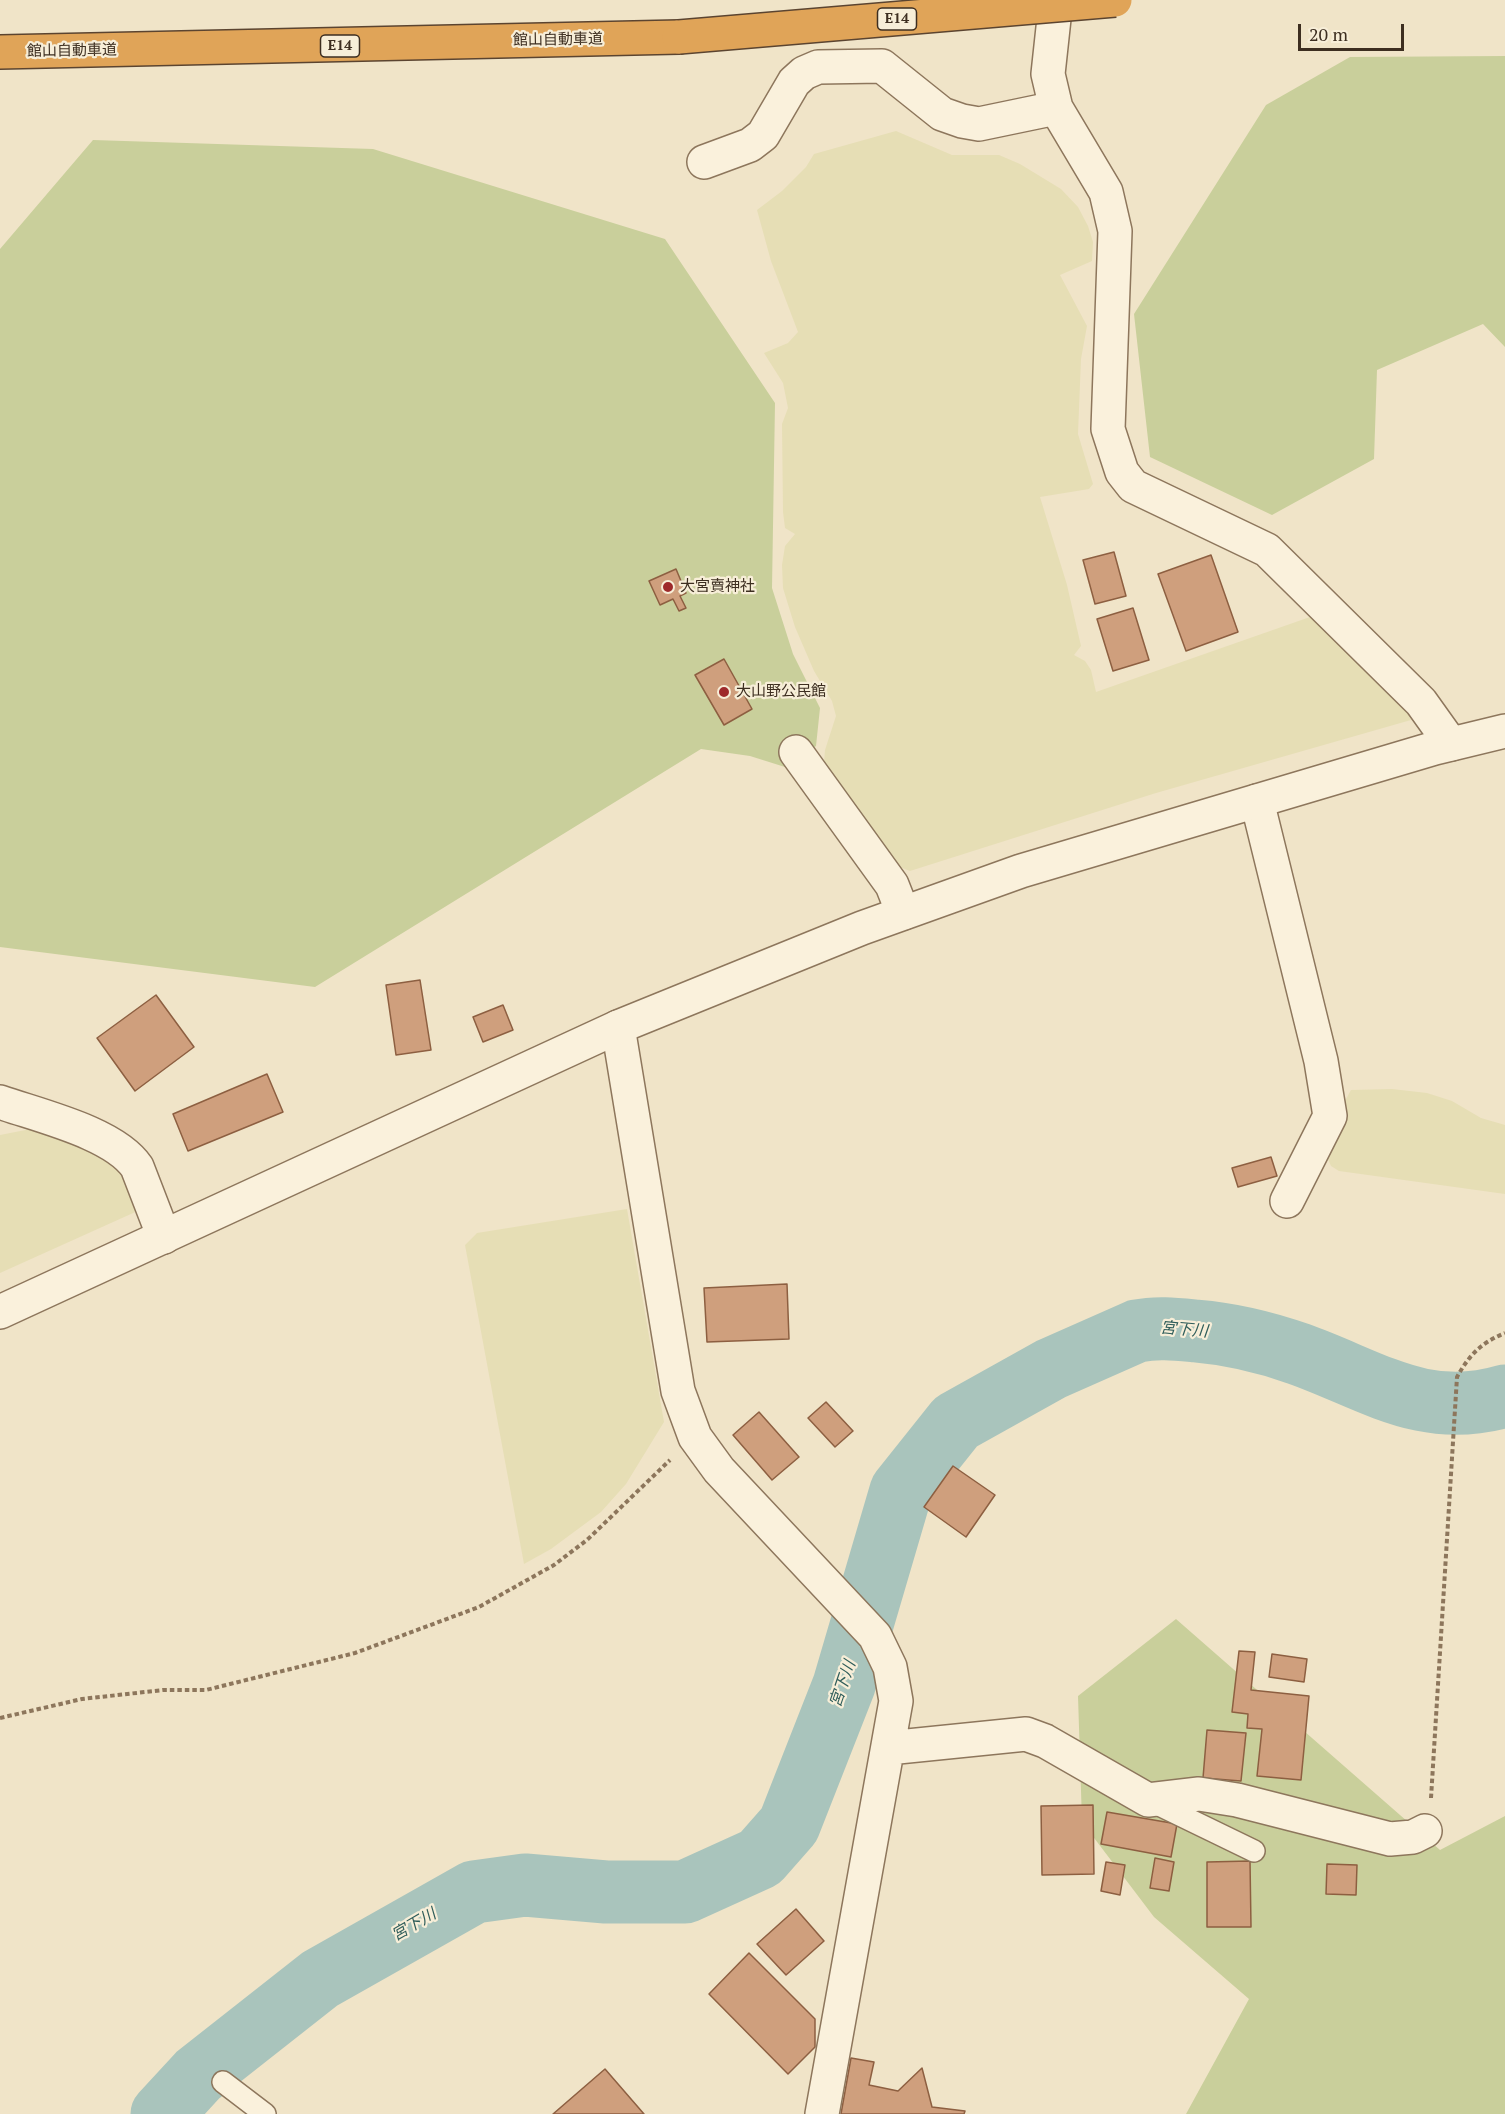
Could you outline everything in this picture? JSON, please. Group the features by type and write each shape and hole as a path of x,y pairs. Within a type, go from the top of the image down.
{"highway":[{"name":"館山自動車道","path":"0,52 679,37 1115,0"}],"street":[{"path":"1056,0 1048,74 1056,108 1106,192 1115,231 1108,429 1122,472 1133,486 1267,550 1421,702 1451,744"},
{"path":"704,162 750,145 763,135 794,82 804,73 818,67 882,66 942,114 970,123 979,124 1056,108"},
{"path":"0,1312 618,1027 903,913 1021,871 1451,744 1505,731"},
{"path":"796,752 886,876 903,913"},
{"path":"1257,801 1321,1061 1330,1116 1287,1202"},
{"path":"618,1027 678,1391 695,1437 719,1470 845,1601 875,1636 890,1666 896,1701 822,2114"},
{"path":"0,1102 110,1141 131,1158 137,1167 164,1237"},
{"path":"888,1748 1026,1734 1045,1741 1148,1800 1199,1794 1237,1800 1390,1839 1413,1837 1425,1831"}],"lane":[{"path":"1148,1800 1254,1851"},
{"path":"224,2082 265,2114"}],"path":[{"path":"1425,1831 1430,1817 1458,1377 1470,1355 1485,1341 1505,1333"},
{"path":"0,1718 82,1699 163,1690 206,1690 355,1653 478,1607 554,1565 587,1540 695,1437"}],"shaded area":[{"path":"896,131 952,155 999,155 1020,164 1061,189 1078,207 1088,226 1093,242 1092,261 1060,275 1087,326 1081,359 1078,434 1093,484 1089,489 1040,497 1067,585 1081,646 1074,655 1085,661 1091,670 1096,692 1310,617 1404,704 1411,720 1156,793 910,871 897,866 824,763 825,750 836,716 832,701 814,671 795,627 783,588 782,565 785,546 795,534 785,528 783,512 782,424 788,408 783,383 764,353 788,343 798,332 771,261 757,210 782,191 806,167 814,154"},
{"path":"1392,1089 1427,1093 1452,1101 1481,1118 1505,1125 1505,1194 1339,1171 1331,1166 1327,1157 1341,1108 1351,1090"},
{"path":"46,1126 104,1155 122,1175 142,1209 0,1273 0,1135"},
{"path":"627,1209 664,1422 626,1484 601,1512 551,1549 524,1564 465,1245 477,1233"}],"green space":[{"path":"1505,56 1505,347 1483,324 1377,370 1374,459 1272,515 1150,457 1134,314 1266,105 1350,57"},
{"path":"93,140 373,149 665,239 775,403 772,588 793,654 820,708 816,746 785,767 750,756 701,749 315,987 0,947 0,249"},
{"path":"1176,1619 1440,1850 1505,1816 1505,2114 1186,2114 1249,1999 1154,1917 1082,1822 1078,1696"}],"building":[{"path":"1114,552 1126,596 1095,604 1083,560"},
{"path":"1211,555 1238,632 1186,651 1158,574"},
{"name":"大宮賣神社","path":"676,569 686,593 680,596 686,608 679,611 673,599 660,605 649,581"},
{"path":"1133,608 1149,660 1113,671 1097,619"},
{"name":"大山野公民館","path":"724,659 752,709 724,725 695,675"},
{"path":"420,980 431,1050 396,1055 386,985"},
{"path":"156,995 194,1047 135,1091 97,1038"},
{"path":"503,1005 513,1030 483,1042 473,1017"},
{"path":"267,1074 283,1112 188,1151 173,1114"},
{"path":"1271,1157 1277,1176 1238,1187 1232,1168"},
{"path":"787,1284 789,1339 707,1342 704,1288"},
{"path":"826,1402 853,1431 835,1447 808,1418"},
{"path":"759,1412 799,1457 772,1480 733,1435"},
{"path":"953,1466 995,1495 966,1537 924,1507"},
{"path":"1239,1651 1255,1652 1251,1690 1309,1696 1301,1780 1257,1776 1262,1729 1247,1728 1248,1714 1232,1712"},
{"path":"1272,1654 1307,1659 1304,1682 1269,1677"},
{"path":"1207,1730 1246,1733 1241,1781 1203,1778"},
{"path":"1093,1805 1094,1874 1042,1875 1041,1806"},
{"path":"1107,1812 1177,1824 1171,1857 1101,1844"},
{"path":"1155,1858 1174,1862 1169,1891 1150,1888"},
{"path":"1250,1861 1251,1927 1207,1927 1207,1862"},
{"path":"1106,1862 1125,1865 1120,1895 1101,1891"},
{"path":"1327,1864 1357,1865 1356,1895 1326,1894"},
{"path":"796,1909 824,1941 786,1975 757,1944"},
{"path":"749,1953 815,2019 815,2047 788,2074 709,1994"},
{"path":"851,2058 874,2062 869,2085 898,2091 922,2068 932,2107 965,2111 964,2114 841,2114"},
{"path":"605,2069 644,2114 553,2114"}],"waterway":[{"name":"宮下川","path":"162,2114 198,2075 320,1979 474,1892 525,1885 606,1892 685,1892 760,1858 789,1825 844,1685 901,1491 956,1422 1051,1369 1137,1331 1173,1329 1222,1334 1274,1346 1399,1394 1423,1400 1449,1403 1476,1402 1505,1396"}],"place":[{"name":"大宮賣神社","path":"668,587"},
{"name":"大山野公民館","path":"724,692"}]}
